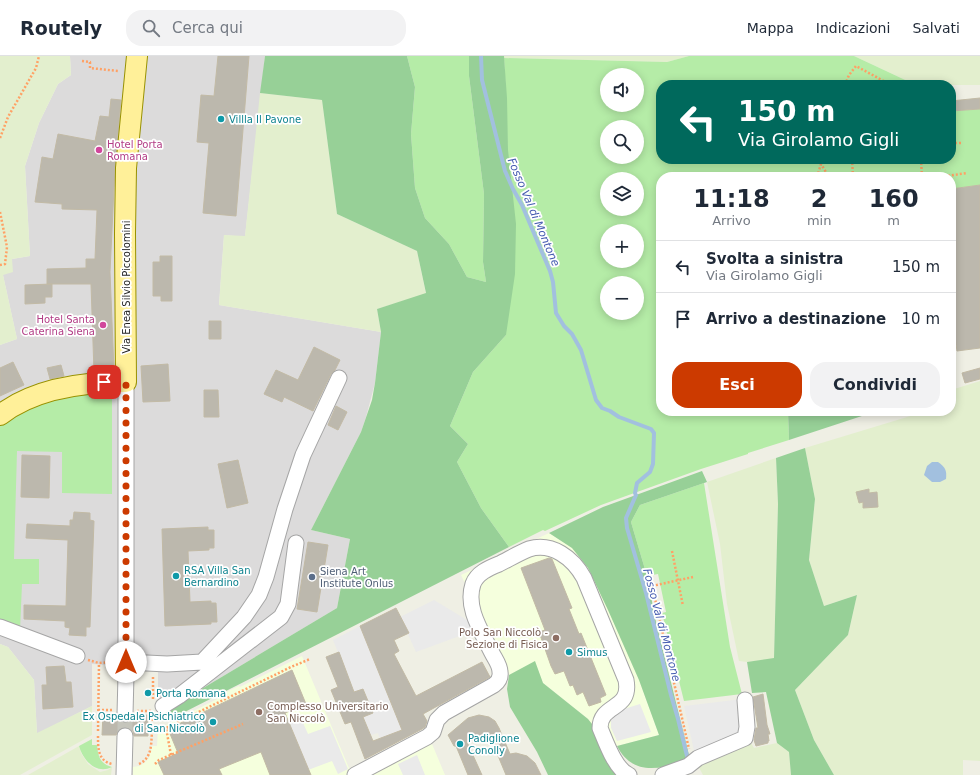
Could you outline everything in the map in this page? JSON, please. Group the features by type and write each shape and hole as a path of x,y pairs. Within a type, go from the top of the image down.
{"main road":[{"name":"Via Enea Silvio Piccolomini","path":"126,382 126,168 137,56"},
{"path":"0,415 16,404 50,391 91,383 126,382"}],"street":[{"path":"122,668 202,662 251,607 259,595 266,577 285,509 305,448 339,378"},
{"name":"Via Enea Silvio Piccolomini","path":"125,714 122,668 126,382"},
{"path":"163,706 179,696 280,616 288,604 296,544"},
{"path":"355,775 427,737 434,732 437,720 444,713 497,682 500,675 498,663 473,612 471,598 473,584 476,577 488,569 535,548 547,548 561,553 579,568 584,578 626,680 627,690 624,698 616,707 603,715 600,722 600,728 618,766 623,772 629,775"},
{"path":"0,627 77,656"},
{"path":"663,775 695,769 698,758 745,738 748,727 745,700"},
{"path":"119,770 125,736"}],"path":[{"path":"0,138 8,117 36,68 38,56"},
{"path":"82,61 90,62 90,68 118,71 119,67"},
{"path":"848,80 856,66 882,80"},
{"path":"956,143 962,143"},
{"path":"819,172 822,164"},
{"path":"822,164 826,172"},
{"path":"956,175 968,173"},
{"path":"0,212 7,247 5,264 0,265"},
{"path":"672,551 683,606"},
{"path":"652,586 693,577"},
{"path":"651,581 695,769"},
{"path":"171,754 166,728 310,659"},
{"path":"98,731 98,663 122,668"},
{"path":"155,764 159,760 171,754 243,724"},
{"path":"139,764 146,760 148,756 152,732"},
{"path":"98,736 100,756 106,762 119,770"}],"shaded area":[{"path":"0,56 70,56 71,75 58,84 39,123 25,166 30,256 12,259 13,272 3,275 17,339 0,345"},
{"path":"70,56 265,56 245,237 224,235 219,305 381,332 375,383 361,432 311,530 350,539 337,608 168,709 158,708 158,668 92,664 92,706 37,734 34,680 8,647 0,644 0,345 17,339 3,275 12,259 30,256 25,166 39,123 58,84 71,75"},
{"path":"504,56 689,56 667,62 504,58"},
{"path":"854,56 980,56 980,85 956,85 956,80 905,80"},
{"path":"260,93 322,100 337,214 417,251 426,294 377,309 381,332 219,305 224,235 245,236"},
{"path":"980,381 980,761 963,760 963,775 834,775 814,740 795,690 848,635 857,595 824,606 809,560 815,499 805,448 910,416 956,416 956,388"},
{"path":"776,458 778,504 774,659 747,662 739,661 727,604 720,544 707,482"},
{"name":"Polo San Niccolò - Sezione di Fisica","path":"549,533 572,548 588,568 639,680 659,735 617,746 605,747 588,719 543,683 535,662 509,675 461,575"},
{"path":"434,600 472,623 476,630 416,652 400,617"},
{"path":"360,626 402,730 380,739 378,733 371,735 363,717 373,713 363,689 354,692 333,640"},
{"path":"0,644 8,647 34,680 37,733 92,706 92,735 20,775 0,775"},
{"name":"Complesso Universitario San Niccolò","path":"302,656 349,768 363,775 133,775 133,767 144,763 149,758 152,746 157,746 158,729 225,695 224,693 239,686 240,687"},
{"path":"743,699 754,741 697,764 684,706"},
{"path":"640,704 651,732 617,741 611,728 611,720 624,709"},
{"path":"300,716 308,734 330,726 348,769 338,774 332,761 308,770 288,721"},
{"path":"751,743 754,748 777,743 789,752 791,775 703,775 697,764"},
{"path":"432,744 445,775 368,775"},
{"path":"79,746 81,753 88,764 100,772 108,770 112,767 111,775 28,775"},
{"path":"417,755 425,775 403,775 398,764"}],"green space":[{"path":"265,56 407,56 415,87 411,134 415,188 425,218 449,244 467,277 486,282 483,262 484,194 469,76 469,56 504,56 507,98 508,150 516,224 515,274 506,335 473,372 450,426 468,444 457,462 481,508 509,547 167,721 168,709 337,608 350,539 311,530 361,432 372,400 381,332 377,309 426,293 417,251 337,214 322,100 260,93"},
{"path":"407,56 469,56 469,76 484,194 483,262 486,282 467,277 449,244 425,218 415,188 411,134 415,87"},
{"path":"689,56 854,56 905,80 656,80 656,164 956,164 956,111 980,109 980,185 956,188 956,172 656,172 656,416 788,416 789,440 701,469 601,505 545,531 543,530 509,547 481,508 457,462 468,444 450,426 473,372 506,335 508,162 504,58 667,62"},
{"path":"105,391 112,392 112,494 62,493 62,452 17,451 14,559 39,559 39,584 22,584 20,630 0,622 0,425 14,414 55,397"},
{"path":"788,416 862,416 789,440"},
{"path":"805,448 815,499 809,560 824,606 857,595 848,635 795,690 814,740 834,775 791,775 789,752 777,743 766,692 752,693 747,662 774,658 778,504 776,458"},
{"path":"702,471 707,482 640,505 631,522 647,576 656,622 690,759 667,766 647,768 630,762 617,746 659,735 639,680 588,568 572,548 549,533 603,507"},
{"path":"704,483 730,647 742,694 684,701 662,613 666,612 658,574 647,576 631,522 640,505"},
{"path":"535,661 543,683 588,719 596,729 617,775 548,775 537,752 510,707 507,689 509,675"},
{"path":"92,739 92,745 97,745 98,753 102,762 112,767 106,769 96,768 87,761 79,746"}],"water":[{"path":"932,462 938,462 944,467 946,471 946,479 940,482 932,482 924,475 927,466"}],"building":[{"name":"Villla Il Pavone","path":"218,56 249,56 236,216 203,213 209,143 197,142 201,95 214,96"},
{"path":"980,98 980,109 956,111 956,100"},
{"path":"111,99 121,100 115,167 110,272 114,371 94,372 91,284 47,284 47,269 86,268 86,259 95,259 97,210 62,209 62,204 35,202 42,157 53,159 58,134 95,141 100,116 109,117"},
{"path":"980,185 980,348 957,351 956,345 956,188"},
{"path":"160,256 172,256 172,301 161,301 161,296 153,296 153,262 160,262"},
{"path":"52,284 52,297 45,297 45,303 25,304 25,285"},
{"path":"209,321 221,321 221,339 209,339"},
{"path":"314,347 340,360 335,370 331,374 313,411 284,397 282,402 264,394 276,370 298,380"},
{"path":"13,362 24,385 0,396 0,368"},
{"path":"168,364 170,401 143,402 141,366"},
{"path":"61,365 64,376 50,379 47,368"},
{"path":"980,368 980,379 965,383 962,373"},
{"path":"204,390 218,390 219,417 204,417"},
{"path":"336,406 347,412 338,430 328,425"},
{"path":"22,455 50,456 49,498 21,497"},
{"path":"238,460 248,503 227,508 218,464"},
{"path":"869,489 869,493 877,492 878,507 863,508 863,502 859,503 856,492"},
{"path":"74,512 90,513 90,520 94,521 90,627 86,627 86,636 69,635 70,628 65,627 65,621 24,619 24,605 66,606 68,540 26,538 27,524 70,526 70,520 73,520"},
{"name":"RSA Villa San Bernardino","path":"208,527 208,530 214,530 214,548 209,548 209,550 188,551 190,602 211,601 211,603 216,603 217,622 211,622 211,624 165,626 162,529"},
{"name":"Siena Art Institute Onlus","path":"308,542 328,545 317,612 297,609"},
{"path":"549,558 552,559 572,608 569,609 579,634 581,633 606,695 600,698 601,702 589,706 583,692 577,695 573,685 570,686 564,671 555,674 551,666 539,632 545,630 521,568"},
{"path":"396,608 409,633 394,640 399,651 394,654 416,696 482,662 490,677 423,714 427,721 425,727 422,729 365,759 351,722 345,724 331,690 338,687 326,657 339,652 354,692 363,689 373,713 363,717 373,741 402,730 360,626"},
{"path":"64,666 66,682 71,682 73,707 43,709 42,685 47,685 46,667"},
{"name":"Complesso Universitario San Niccolò","path":"292,670 306,704 285,713 311,775 270,775 261,752 219,769 222,775 164,775 158,762 178,753 168,729"},
{"path":"763,694 767,725 770,734 768,734 768,743 756,746 754,740 756,728 758,728 753,697"},
{"path":"103,714 116,714 117,719 124,723 130,722 134,715 148,715 148,736 134,736 133,731 126,727 120,728 116,735 102,735"},
{"name":"Padiglione Conolly","path":"479,715 489,717 495,721 510,754 516,753 527,756 535,763 541,775 506,775 489,734 467,742 482,775 468,775 456,746 454,746 448,735 468,718"}],"waterway":[{"name":"Fosso Val di Montone","path":"481,56 482,80 505,171 522,205 550,271 553,282 556,313 564,326 572,334 581,350 596,400 602,408 619,417 651,429 654,433 653,464 650,472 637,483 635,493"},
{"name":"Fosso Val di Montone","path":"636,495 626,518 627,528 646,593 688,760"}],"tunnel":[{"path":"125,714 125,736"}],"place":[{"name":"Villla Il Pavone","path":"221,119"},
{"name":"Hotel Porta Romana","path":"99,150"},
{"name":"Hotel Santa Caterina Siena","path":"103,325"},
{"name":"RSA Villa San Bernardino","path":"176,576"},
{"name":"Siena Art Institute Onlus","path":"312,577"},
{"name":"Polo San Niccolò - Sezione di Fisica","path":"556,638"},
{"name":"Simus","path":"569,652"},
{"name":"Porta Romana","path":"148,693"},
{"name":"Complesso Universitario San Niccolò","path":"259,712"},
{"name":"Ex Ospedale Psichiatrico di San Niccolò","path":"213,722"},
{"name":"Padiglione Conolly","path":"460,744"}],"route":[{"path":"104,382 126,382 126,662"}]}
